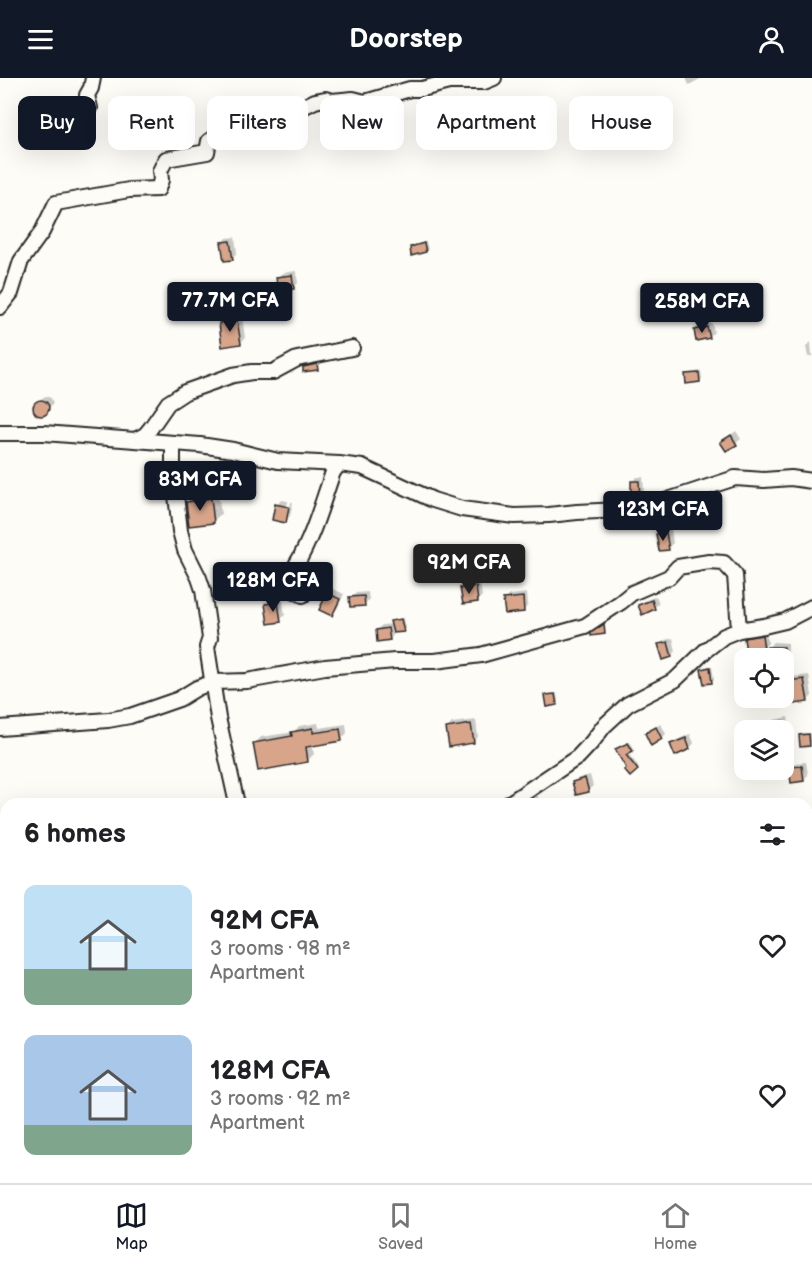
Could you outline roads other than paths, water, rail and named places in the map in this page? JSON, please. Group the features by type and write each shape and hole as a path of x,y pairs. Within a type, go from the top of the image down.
{"street":[{"path":"87,96 93,78"},
{"path":"0,307 11,293 21,261 42,232 56,203 129,190 158,189 161,180 160,171 166,159 207,152 209,141 216,137 239,132 255,123 287,115 315,101 353,99 365,102 410,89 449,82 484,82 494,78"},
{"path":"135,440 145,435 168,403 185,392 233,375 273,372 297,359 352,348"},
{"path":"0,433 44,433 173,443 233,450 278,461 362,467 433,500 462,509 514,516 621,510 656,504 735,478 764,480 791,478 812,481"},
{"path":"173,443 173,468 180,531 185,550 203,590 210,638 207,648 234,798"},
{"path":"303,595 290,588 290,583 296,579 298,573 296,565 314,527 333,472 339,464"},
{"path":"0,728 108,720 130,716 178,699 213,682 247,681 337,666 395,660 435,661 481,655 585,626 632,593 669,577 678,567 710,562 724,562 735,575 739,630"},
{"path":"517,798 578,757 604,726 628,704 675,680 724,636 739,630 785,621 812,607"}]}
